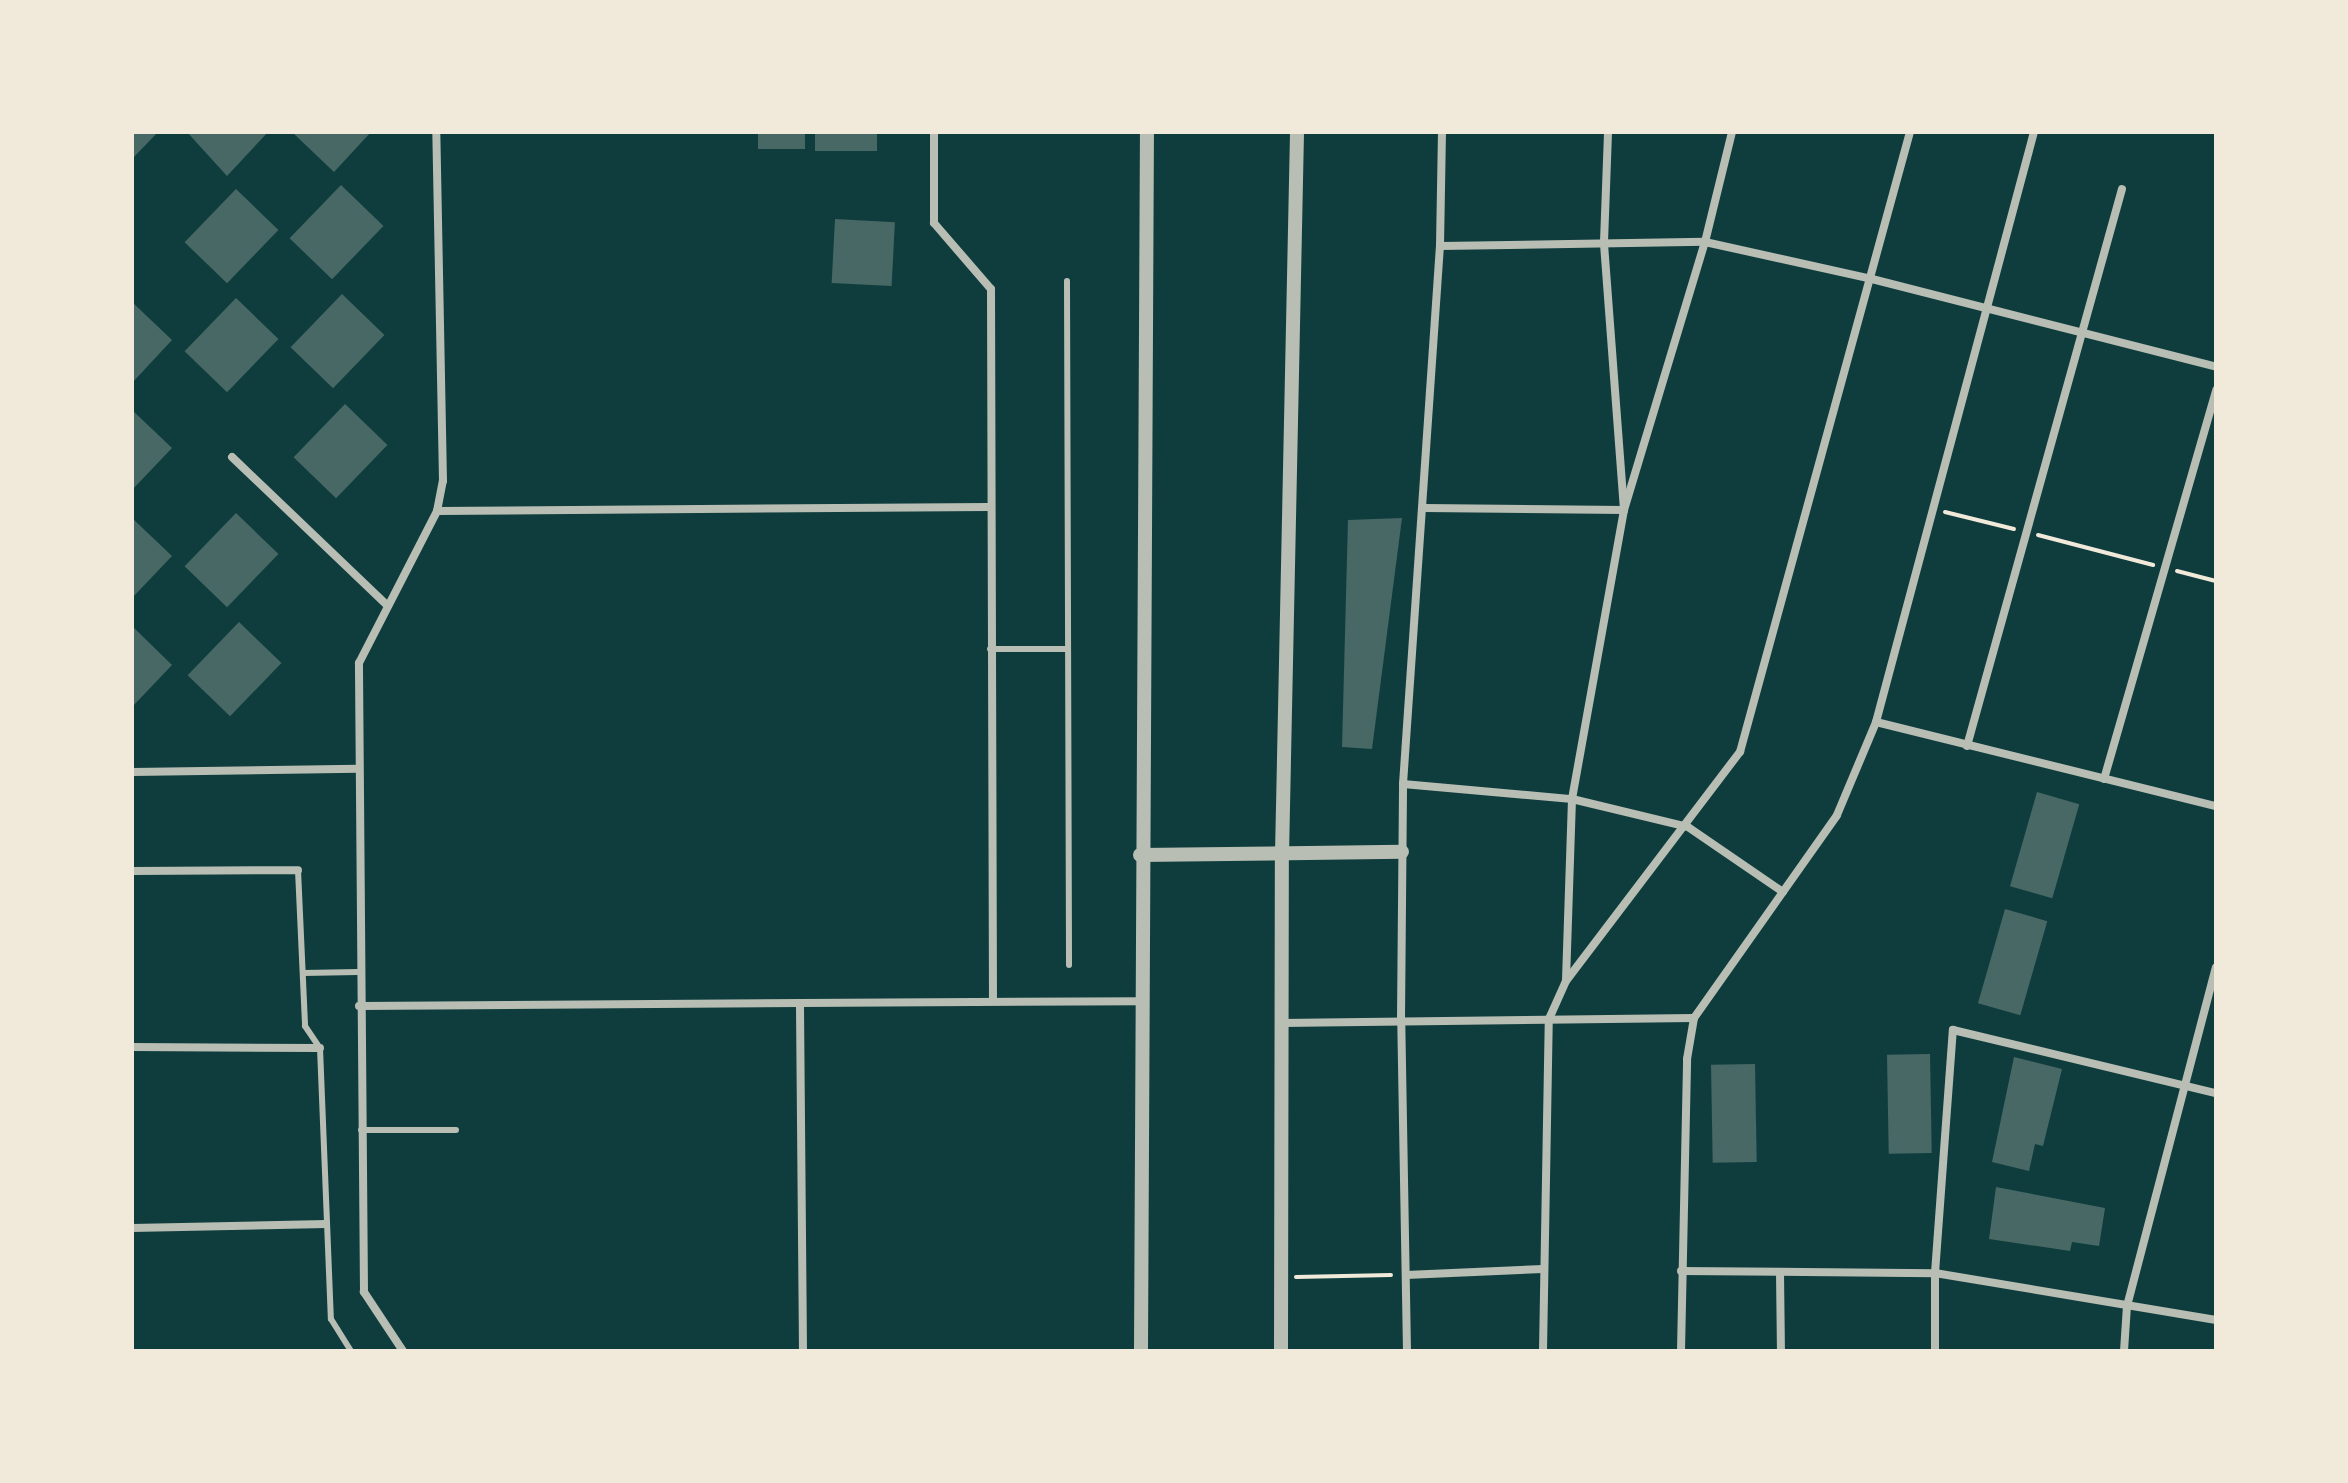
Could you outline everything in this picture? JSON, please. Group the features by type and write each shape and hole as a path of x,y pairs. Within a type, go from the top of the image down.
{"street":[{"path":"403,1351 364,1292 358,972 359,663 437,511 443,481 436,132"},
{"path":"934,132 934,223 991,289 989,507 993,1001"},
{"path":"1141,1351 1140,855 1147,132"},
{"path":"1281,1351 1282,855 1297,132"},
{"path":"1407,1351 1401,1019 1403,784 1440,246 1442,132"},
{"path":"1608,132 1604,242 1624,510"},
{"path":"1566,981 1572,799 1624,510 1705,242 1732,132"},
{"path":"1543,1351 1549,1019 1566,981 1688,827 1740,752 1910,132"},
{"path":"1681,1351 1687,1059 1694,1018 1837,815 1876,722 1931,509 1989,310 2034,132"},
{"path":"1967,746 2024,532 2122,189"},
{"path":"1440,246 1705,242 1868,278 2216,367"},
{"path":"2104,779 2216,390"},
{"path":"232,457 387,605"},
{"path":"437,511 989,507"},
{"path":"1424,508 1624,510"},
{"path":"1876,722 2216,806"},
{"path":"132,772 358,769"},
{"path":"1403,784 1572,799 1688,827 1783,892"},
{"path":"1140,855 1402,852"},
{"path":"132,871 298,870"},
{"path":"2124,1351 2127,1306 2216,967"},
{"path":"359,1006 1141,1001"},
{"path":"800,1003 803,1351"},
{"path":"1281,1023 1401,1019 1694,1018"},
{"path":"1935,1351 1935,1273 1953,1030 2216,1093"},
{"path":"132,1047 320,1048"},
{"path":"132,1228 326,1224"},
{"path":"1406,1275 1543,1269"},
{"path":"1681,1271 1935,1273 2216,1320"},
{"path":"1780,1273 1781,1351"}],"lane":[{"path":"1067,281 1069,965"},
{"path":"990,649 1067,649"},
{"path":"298,870 305,1026 320,1048 331,1319 351,1351"},
{"path":"303,973 358,972"},
{"path":"361,1130 456,1130"}],"path":[{"path":"1931,509 2216,581"},
{"path":"1282,1277 1406,1275"}],"building":[{"path":"132,132 158,132 132,159"},
{"path":"187,132 268,132 227,176"},
{"path":"292,132 371,132 334,172"},
{"path":"758,132 805,132 805,149 758,149"},
{"path":"815,132 877,132 877,151 815,151"},
{"path":"341,185 383,226 332,279 290,238"},
{"path":"236,189 278,230 227,283 185,242"},
{"path":"835,219 895,222 892,286 832,283"},
{"path":"342,294 384,335 333,388 291,347"},
{"path":"236,298 278,339 227,392 185,351"},
{"path":"132,302 172,340 132,383"},
{"path":"345,404 387,445 336,498 294,457"},
{"path":"132,410 172,448 132,490"},
{"path":"236,513 278,554 227,607 185,566"},
{"path":"132,518 172,556 132,598"},
{"path":"1402,518 1372,749 1342,747 1348,520"},
{"path":"239,622 281,663 230,716 188,675"},
{"path":"132,626 172,665 132,707"},
{"path":"2037,792 2079,804 2052,898 2010,886"},
{"path":"2005,909 2047,921 2020,1015 1978,1003"},
{"path":"1930,1054 1932,1153 1889,1154 1887,1055"},
{"path":"2014,1057 2062,1069 2043,1146 2035,1144 2029,1171 1992,1162"},
{"path":"1755,1064 1757,1162 1713,1163 1711,1065"},
{"path":"1996,1187 2105,1208 2099,1246 2072,1242 2070,1251 1989,1239"}]}
